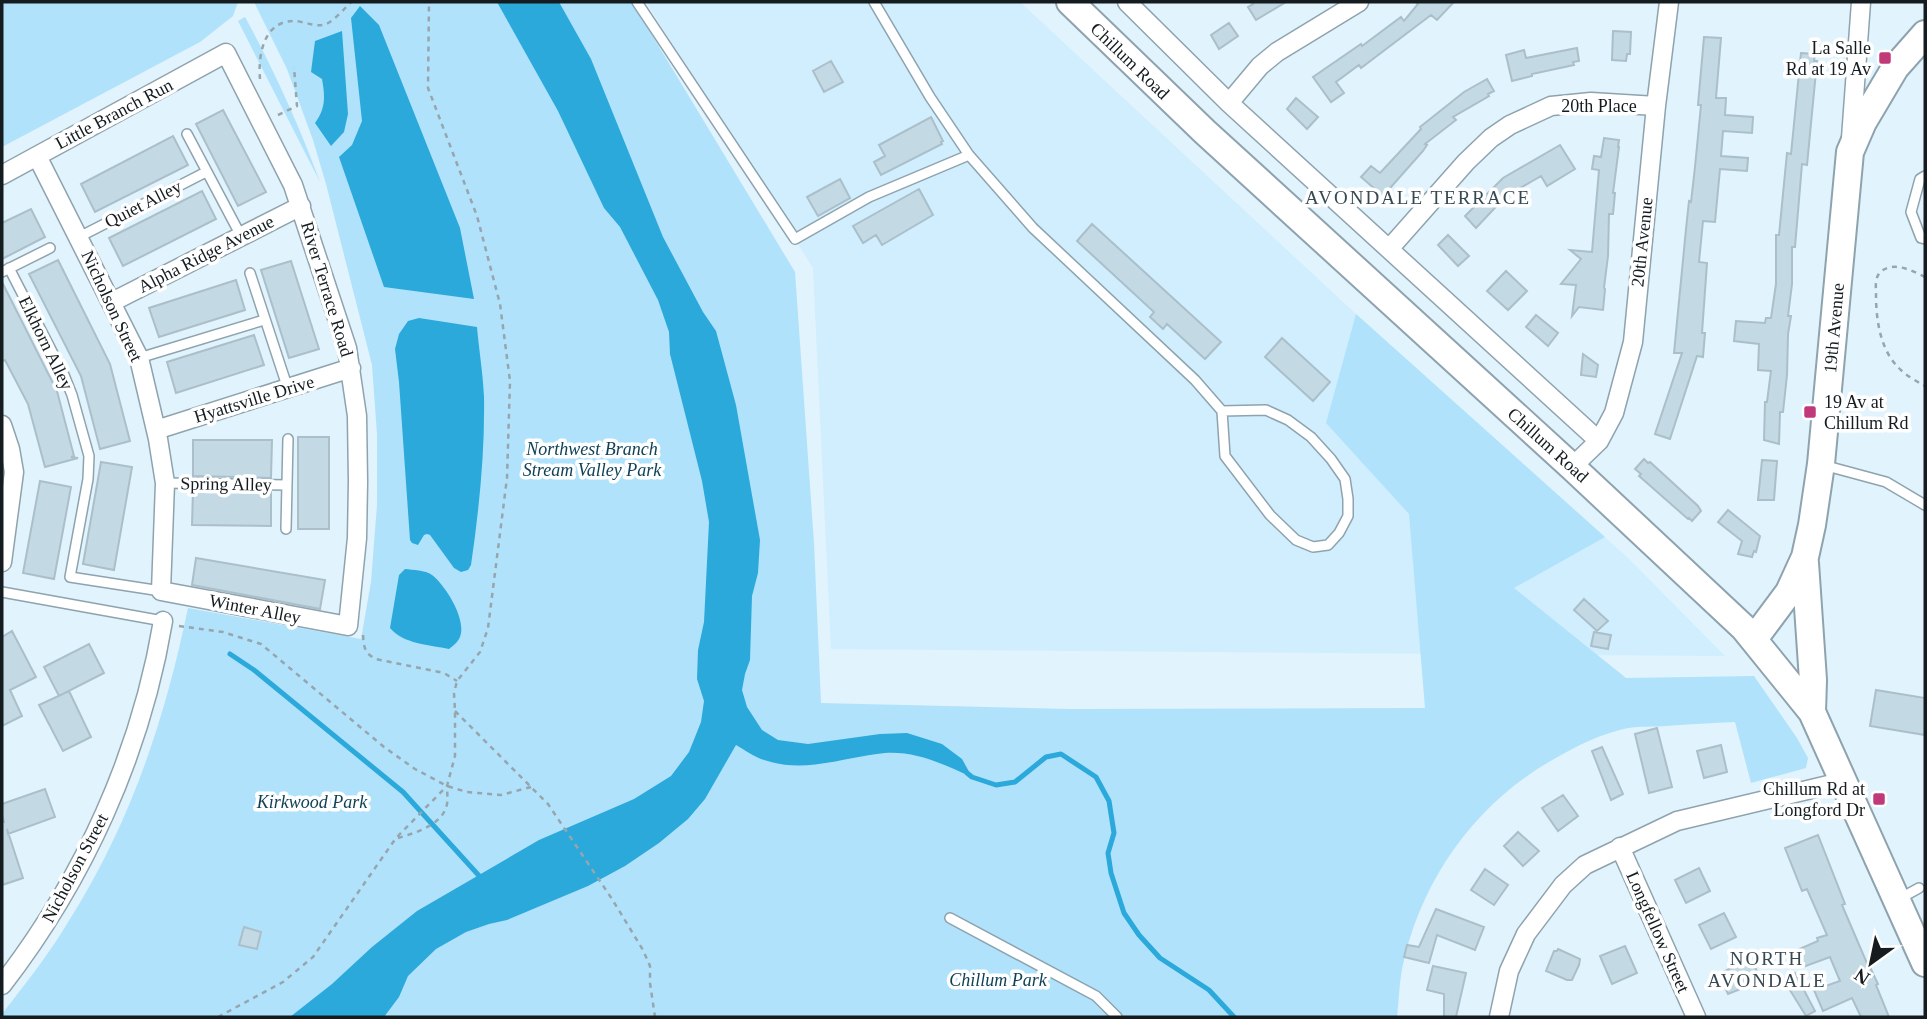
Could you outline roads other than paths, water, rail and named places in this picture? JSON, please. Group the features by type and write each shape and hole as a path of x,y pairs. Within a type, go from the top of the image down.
{"main road":[{"name":"Chillum Road","path":"1070,2 1224,151 1572,467 1754,639 1812,712 1845,781 1908,894 1925,963"},
{"path":"1850,152 1863,122 1895,68 1925,34"},
{"name":"19th Avenue","path":"1754,639 1789,592 1805,557 1812,525 1821,464 1850,152"},
{"path":"1805,557 1813,680 1812,712"}],"street":[{"name":"Chillum Road","path":"1127,2 1229,103 1599,441"},
{"path":"1229,103 1260,66 1277,52 1359,2"},
{"name":"20th Avenue","path":"1572,467 1599,441 1614,414 1633,342 1656,106 1670,2"},
{"name":"19th Avenue","path":"1850,152 1861,2"},
{"name":"Little Branch Run","path":"2,175 226,53"},
{"name":"River Terrace Road","path":"226,53 293,185 347,348 357,416 356,631"},
{"name":"20th Place","path":"1389,249 1466,162 1491,138 1510,125 1551,106 1591,103 1656,106"},
{"name":"Nicholson Street","path":"37,156 139,358 165,483 161,591"},
{"name":"Alpha Ridge Avenue","path":"112,302 301,206"},
{"name":"Hyattsville Drive","path":"156,430 351,368"},
{"path":"2,425 14,472 2,562"},
{"name":"Winter Alley","path":"161,591 356,631"},
{"name":"Nicholson Street","path":"2,985 45,925 100,825 123,770 141,712 163,621"},
{"path":"1499,1017 1509,971 1526,934 1563,884 1585,864 1677,821 1845,781"},
{"name":"Longfellow Street","path":"1620,847 1696,1017"}],"lane":[{"path":"637,2 795,239 869,197 969,155"},
{"path":"874,2 930,97 969,155 1033,228 1195,380 1222,411 1226,456 1270,515 1296,540 1312,548 1328,545 1339,533 1348,516 1345,479 1331,458 1311,437 1277,415 1265,410 1222,411"},
{"path":"187,134 241,236"},
{"name":"Quiet Alley","path":"79,237 206,172"},
{"path":"1925,176 1920,179 1912,212 1921,238 1925,239"},
{"name":"Elkhorn Alley","path":"50,248 6,270 64,375 89,456 88,479 70,577 161,591"},
{"path":"250,273 288,389"},
{"path":"139,358 264,320"},
{"name":"Spring Alley","path":"286,530 288,439"},
{"path":"1821,464 1886,481 1925,505"},
{"name":"Spring Alley","path":"165,483 287,485"},
{"path":"2,592 163,621"},
{"path":"950,918 1096,996 1117,1017"}],"water":[{"path":"497,2 559,2 591,59 663,237 716,331 736,405 760,540 758,573 752,596 750,660 742,690 747,707 762,730 778,740 808,744 907,733 942,744 962,759 972,777 908,754 885,753 794,765 764,760 736,745 705,799 688,819 659,843 588,886 507,920 466,932 436,949 408,976 399,997 384,1017 290,1017 417,911 539,840 634,799 671,776 689,752 701,722 704,701 697,679 698,650 704,622 709,522 702,481 670,354 669,332 658,300 620,227 604,208 558,111"},
{"path":"360,6 379,25 460,228 474,299 384,287 339,157 352,145 362,121 351,18"},
{"path":"342,31 348,114 344,132 331,146 315,123 323,107 324,91 322,79 311,72 315,41"},
{"path":"419,318 477,327 484,397 482,460 471,565 468,570 461,572 454,568 430,535 424,535 418,545 410,540 395,349 399,334 408,321"},
{"path":"405,569 432,575 443,586 458,612 461,630 459,639 449,649 409,641 390,628 399,575"}],"waterway":[{"path":"230,654 254,670 403,792 482,879"},
{"path":"967,773 996,785 1015,782 1046,757 1061,754 1096,777 1109,801 1114,833 1108,853 1111,873 1124,913 1160,958 1209,990 1234,1017"}],"place":[{"name":"La Salle Rd at 19 Av","path":"1885,58"},
{"name":"19 Av at Chillum Rd","path":"1810,412"},
{"name":"Chillum Rd at Longford Dr","path":"1879,799"}],"district":[{"name":"AVONDALE TERRACE","path":"1418,197"},
{"name":"NORTH AVONDALE","path":"1767,969"}],"park label":[{"name":"Northwest Branch Stream Valley Park","path":"592,459"},
{"name":"Kirkwood Park","path":"312,802"},
{"name":"Chillum Park","path":"998,980"}]}
